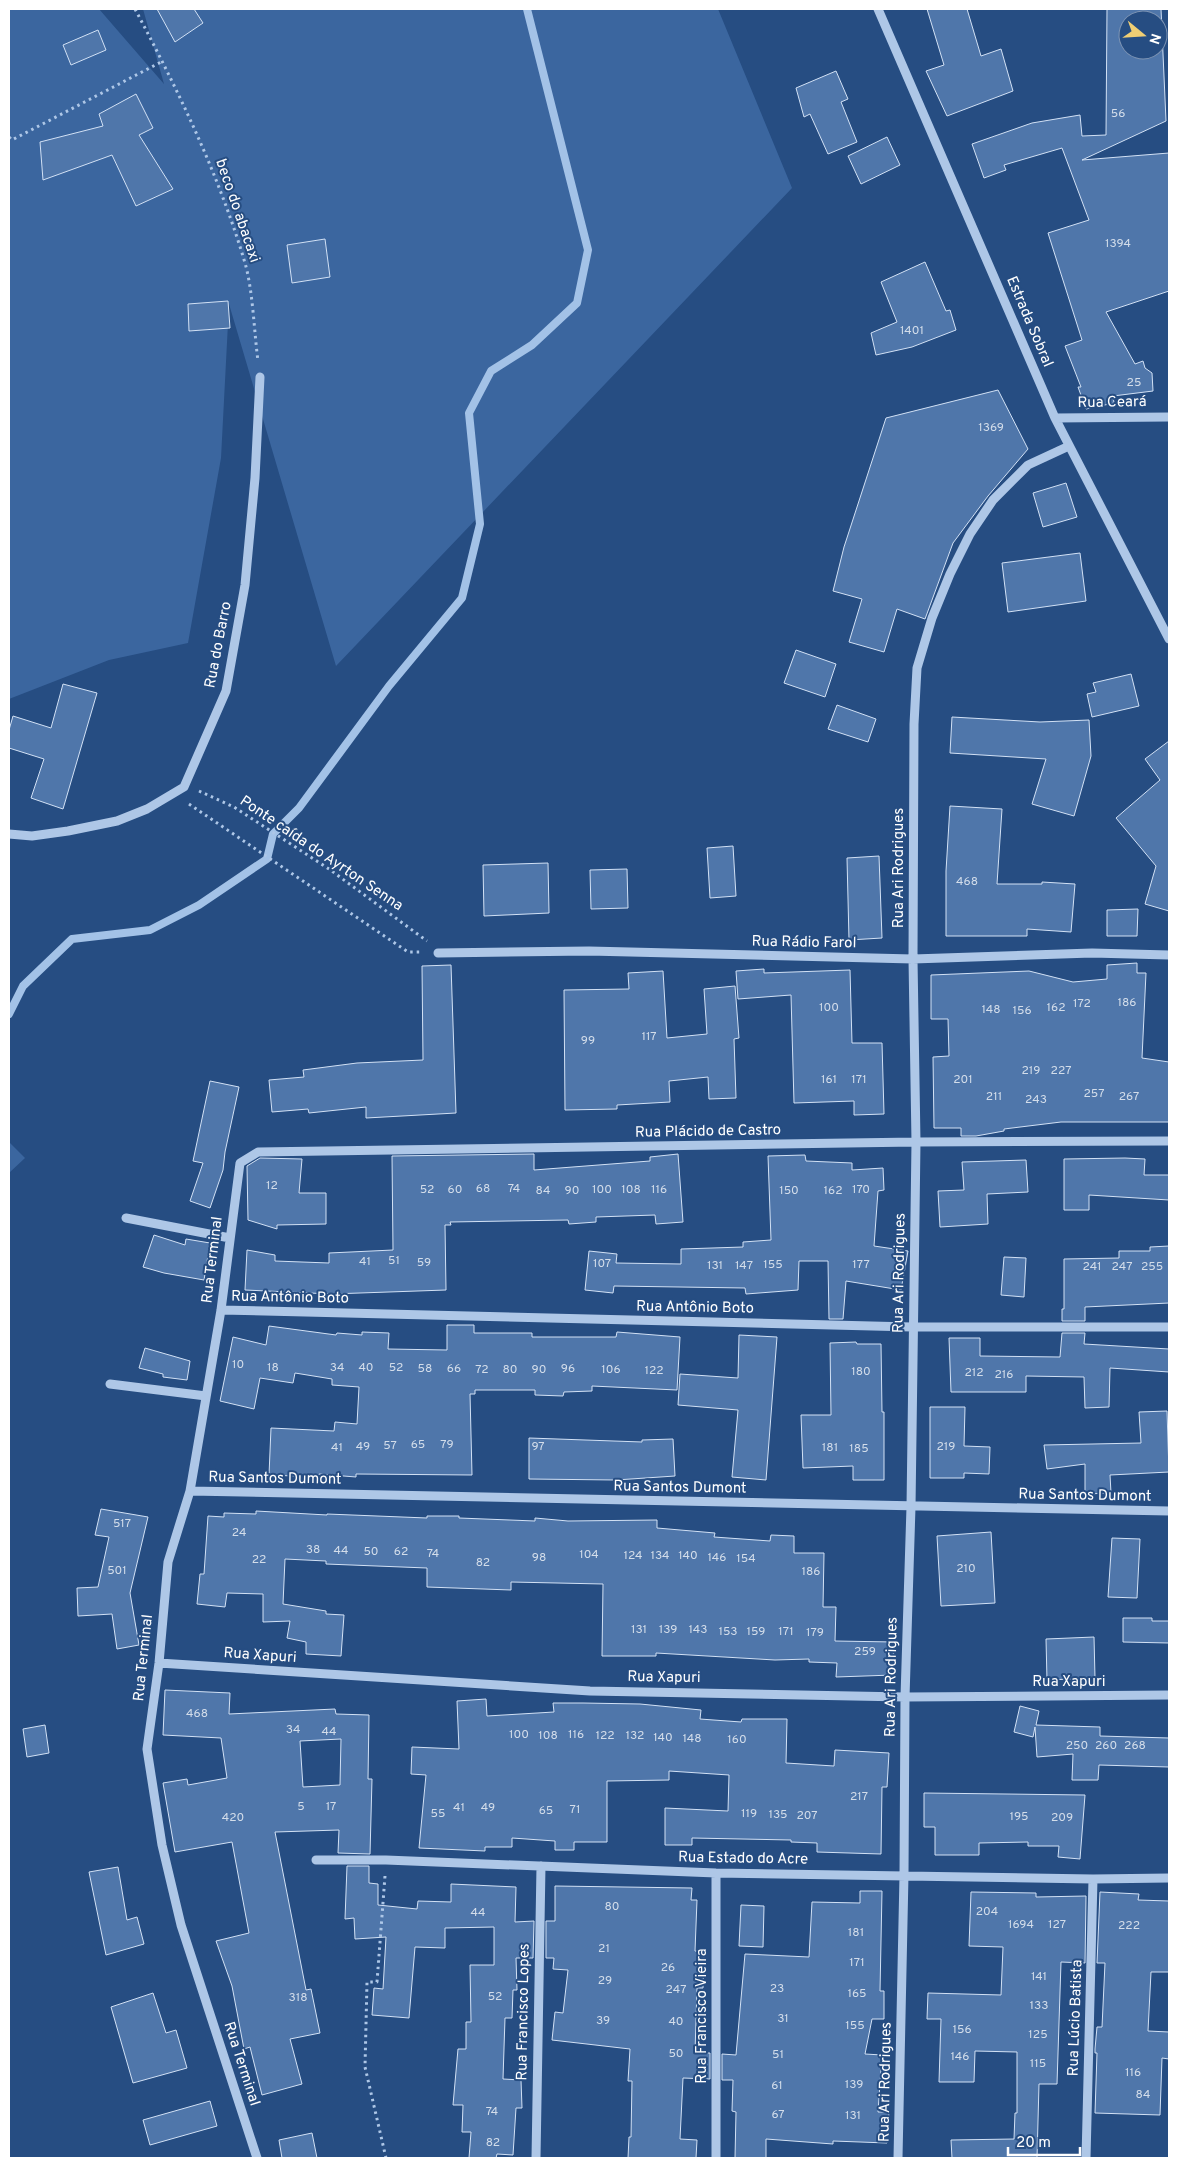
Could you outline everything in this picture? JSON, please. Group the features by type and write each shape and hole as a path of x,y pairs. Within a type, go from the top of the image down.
{"street":[{"name":"Estrada Sobral","path":"878,9 1055,418 1169,639"},
{"name":"Rua do Barro","path":"184,787 226,691 245,585 255,478 260,376"},
{"name":"Rua Ceará","path":"1055,418 1169,417"},
{"name":"Rua Ari Rodrigues","path":"898,2158 916,1142 913,959 914,724 917,668 932,618 970,534 993,500 1028,465 1069,446"},
{"path":"9,834 41,835 117,821 147,809 184,787"},
{"name":"Rua Rádio Farol","path":"438,953 590,951 913,959 1092,953 1169,955"},
{"name":"Rua Plácido de Castro","path":"249,1159 258,1152 916,1142 1169,1141"},
{"name":"Rua Terminal","path":"249,1159 240,1163 221,1310 190,1491 168,1562 159,1663 147,1749 162,1845 181,1925 257,2158"},
{"path":"126,1218 230,1238"},
{"name":"Rua Antônio Boto","path":"221,1310 912,1327 1169,1327"},
{"path":"110,1384 206,1396"},
{"name":"Rua Santos Dumont","path":"190,1491 1169,1511"},
{"name":"Rua Xapuri","path":"159,1663 590,1691 905,1697 1169,1696"},
{"name":"Rua Estado do Acre","path":"316,1860 386,1860 716,1873 1093,1879 1169,1878"},
{"name":"Rua Francisco Lopes","path":"536,2158 541,1866"},
{"name":"Rua Francisco Vieira","path":"716,1873 716,2158"},
{"name":"Rua Lúcio Batista","path":"1086,2158 1093,1879"}],"path":[{"name":"beco do abacaxi","path":"135,9 163,61 213,172 245,265 260,376"},
{"path":"9,138 12,140 163,61"},
{"name":"Ponte caída do Ayrton Senna","path":"184,787 234,807 425,938 438,953"},
{"path":"174,793 408,952 438,953"},
{"path":"386,1860 377,1982 367,1982 364,2066 386,2158"}],"shaded area":[{"path":"9,9 99,9 164,84 143,9 718,9 792,188 336,666 229,304 221,458 188,643 109,660 9,699"},
{"path":"9,1142 25,1158 9,1173"}],"building":[{"path":"157,9 194,9 203,23 175,42"},
{"path":"927,9 967,9 981,56 1001,49 1013,91 947,116 926,71 944,65"},
{"path":"1107,9 1161,9 1118,10 1118,60 1163,60 1166,121 1082,160 1169,153 1169,291 1106,312 1135,364 1143,361 1145,368 1152,373 1153,391 1113,396 1114,403 1086,409 1078,387 1081,387 1065,346 1082,340 1048,233 1089,220 1062,148 1004,165 1006,170 984,178 972,144 1032,123 1080,115 1082,136 1106,135"},
{"path":"98,30 106,50 71,65 63,45"},
{"path":"836,71 848,99 841,102 857,142 828,154 810,114 804,117 796,88"},
{"path":"136,94 153,128 139,135 173,189 136,206 112,155 43,180 40,142 103,126 99,114"},
{"path":"887,137 900,165 861,184 848,156"},
{"path":"325,239 330,277 292,283 287,245"},
{"path":"925,262 946,311 950,310 956,330 912,347 876,355 871,333 897,322 881,282"},
{"path":"228,301 230,328 189,331 188,304"},
{"path":"998,390 1028,449 988,496 953,543 925,619 897,609 884,652 849,642 862,599 833,591 844,547 886,418"},
{"path":"1066,483 1077,517 1043,527 1033,493"},
{"path":"1080,553 1086,601 1008,612 1002,563"},
{"path":"796,650 836,664 825,697 784,683"},
{"path":"1131,674 1139,706 1092,717 1087,694 1096,692 1093,683"},
{"path":"63,684 97,693 63,809 31,798 44,759 9,748 9,730 13,716 51,728"},
{"path":"837,705 876,719 868,742 828,729"},
{"path":"952,717 1040,722 1089,720 1091,756 1074,816 1032,804 1046,759 950,753"},
{"path":"1169,741 1169,911 1145,904 1156,866 1116,818 1160,780 1145,759"},
{"path":"950,806 1002,809 997,884 1042,884 1042,882 1075,884 1071,932 1027,929 1027,936 946,936 946,871"},
{"path":"733,846 736,896 710,898 707,848"},
{"path":"879,856 882,938 849,940 847,858"},
{"path":"548,863 549,913 484,916 483,865"},
{"path":"627,869 628,908 591,909 590,870"},
{"path":"1138,909 1137,936 1107,936 1107,910"},
{"path":"1137,963 1137,973 1146,973 1142,1058 1169,1062 1169,1122 1061,1122 1004,1129 1004,1131 976,1136 961,1136 961,1128 934,1128 933,1057 949,1056 948,1019 931,1019 931,975 1029,971 1073,982 1107,979 1107,965"},
{"path":"451,965 456,1113 366,1118 366,1107 309,1113 308,1109 272,1112 269,1080 304,1077 303,1070 357,1063 423,1060 422,966"},
{"path":"764,969 764,973 850,970 852,1043 882,1043 884,1114 854,1115 854,1101 794,1103 791,995 738,999 736,971"},
{"path":"663,971 667,1038 707,1034 704,989 735,986 739,1038 734,1039 736,1098 709,1099 708,1077 669,1081 670,1102 617,1105 617,1109 565,1110 564,990 629,989 628,973"},
{"path":"210,1081 239,1087 223,1170 210,1208 190,1201 203,1163 193,1161"},
{"path":"534,1154 534,1170 650,1161 650,1157 678,1154 683,1222 656,1224 655,1215 596,1217 596,1222 569,1224 568,1220 450,1222 451,1225 445,1225 446,1290 331,1294 245,1290 247,1250 275,1255 275,1261 329,1263 329,1253 393,1250 392,1156"},
{"path":"805,1155 806,1161 852,1163 852,1170 883,1168 884,1190 878,1191 874,1246 908,1251 901,1290 846,1281 843,1319 829,1319 828,1261 799,1261 798,1290 746,1294 745,1288 614,1286 613,1293 585,1290 589,1251 617,1254 616,1263 681,1264 681,1249 743,1247 743,1242 771,1240 768,1156"},
{"path":"260,1158 302,1159 299,1193 326,1193 326,1224 277,1225 277,1229 248,1220 247,1166"},
{"path":"1064,1159 1145,1159 1144,1175 1169,1175 1169,1200 1089,1195 1089,1210 1064,1210"},
{"path":"1026,1160 1028,1192 987,1194 988,1224 940,1227 938,1191 964,1190 962,1162"},
{"path":"154,1235 185,1245 186,1239 210,1243 204,1280 143,1267"},
{"path":"1169,1246 1169,1303 1085,1307 1085,1321 1062,1321 1062,1309 1064,1309 1064,1259 1119,1258 1119,1251 1150,1251 1150,1247"},
{"path":"1004,1257 1026,1258 1024,1297 1001,1295"},
{"path":"447,1325 474,1325 474,1333 532,1333 532,1337 616,1337 617,1332 680,1337 677,1390 592,1386 592,1391 564,1392 563,1396 535,1395 535,1390 475,1390 475,1394 470,1394 472,1475 356,1474 356,1477 319,1474 318,1477 269,1475 271,1428 334,1431 335,1422 357,1424 359,1387 332,1385 332,1379 295,1373 293,1383 260,1378 254,1409 220,1401 233,1337 266,1345 269,1326 336,1335 337,1333 362,1335 362,1332 389,1333 388,1349 447,1350"},
{"path":"1062,1333 1085,1333 1084,1344 1169,1349 1169,1372 1110,1368 1109,1407 1085,1408 1084,1377 1026,1376 1026,1392 951,1392 949,1338 980,1338 980,1356 1060,1357"},
{"path":"739,1335 777,1337 766,1480 732,1477 738,1410 678,1405 680,1374 738,1378"},
{"path":"856,1342 857,1344 881,1344 884,1480 853,1480 853,1466 803,1468 801,1415 831,1415 830,1343"},
{"path":"145,1348 190,1361 187,1380 163,1377 163,1374 139,1368"},
{"path":"930,1407 965,1407 964,1446 990,1447 989,1474 964,1473 964,1478 930,1478"},
{"path":"1167,1411 1169,1472 1110,1475 1111,1493 1085,1494 1085,1464 1047,1469 1044,1445 1141,1443 1139,1412"},
{"path":"529,1438 642,1442 642,1440 673,1439 675,1476 616,1480 529,1479"},
{"path":"101,1509 148,1517 130,1593 139,1645 117,1649 112,1614 78,1616 77,1588 98,1587 109,1537 95,1535"},
{"path":"256,1511 427,1518 427,1516 459,1516 459,1518 535,1521 535,1518 568,1521 657,1520 657,1528 715,1533 714,1537 770,1541 771,1535 794,1536 794,1553 824,1553 823,1607 836,1607 835,1641 894,1642 893,1675 836,1677 837,1663 809,1662 809,1659 775,1660 656,1653 656,1656 602,1656 603,1584 511,1582 511,1590 427,1587 427,1568 326,1564 326,1561 285,1559 283,1604 326,1611 326,1614 344,1615 341,1656 306,1654 306,1642 287,1638 290,1621 263,1622 263,1594 227,1593 225,1607 197,1604 200,1574 204,1574 208,1516 224,1517 224,1513 256,1514"},
{"path":"991,1532 995,1603 941,1606 937,1536"},
{"path":"1112,1538 1140,1539 1137,1598 1108,1597"},
{"path":"1123,1618 1152,1618 1152,1621 1169,1621 1169,1643 1123,1642"},
{"path":"1094,1637 1095,1678 1047,1680 1046,1639"},
{"path":"165,1690 230,1693 229,1714 335,1709 336,1714 369,1715 368,1779 372,1779 370,1854 338,1853 339,1830 275,1832 306,1990 311,1989 320,2033 290,2039 302,2084 262,2095 250,2047 244,2049 232,1986 216,1941 249,1933 232,1842 175,1852 163,1783 187,1779 188,1785 227,1778 221,1738 163,1735","holes":["341,1739 340,1785 303,1787 300,1741"]},
{"path":"486,1699 487,1716 554,1712 553,1703 583,1703 640,1704 701,1710 700,1719 741,1722 742,1719 787,1719 786,1763 834,1766 835,1750 889,1753 887,1787 882,1787 881,1854 817,1852 817,1843 791,1842 791,1840 692,1838 692,1845 665,1845 665,1808 728,1811 729,1775 669,1771 669,1780 607,1781 607,1842 574,1842 574,1850 555,1850 555,1841 512,1838 512,1847 485,1847 485,1851 419,1848 426,1775 411,1774 412,1747 459,1749 457,1701"},
{"path":"1020,1706 1039,1711 1036,1725 1100,1727 1100,1736 1169,1738 1169,1767 1099,1765 1098,1780 1072,1780 1073,1754 1037,1757 1035,1727 1033,1737 1014,1732"},
{"path":"45,1725 49,1753 27,1757 23,1729"},
{"path":"924,1793 1085,1795 1080,1859 1058,1857 1059,1846 1028,1846 1028,1842 979,1843 979,1855 935,1855 935,1827 924,1827"},
{"path":"347,1866 369,1866 369,1883 378,1884 378,1905 417,1909 418,1901 451,1902 451,1884 516,1887 515,1922 534,1921 533,1958 516,1958 517,1990 513,1990 512,2018 505,2018 503,2079 521,2080 522,2108 516,2108 513,2155 497,2154 496,2158 469,2158 471,2132 462,2132 463,2105 453,2105 458,2049 466,2049 466,2022 471,2022 470,1965 494,1965 494,1927 445,1928 445,1948 415,1947 409,2018 372,2015 374,1988 383,1989 386,1937 355,1939 354,1918 345,1919"},
{"path":"118,1867 127,1920 137,1917 144,1944 106,1955 89,1872"},
{"path":"555,1886 692,1888 691,1900 697,1900 695,1951 704,1952 703,1988 697,1988 695,2053 710,2053 710,2079 683,2078 680,2139 697,2140 696,2158 628,2158 629,2137 631,2137 632,2081 628,2081 630,2049 552,2040 555,2012 563,2013 568,1970 553,1969 554,1958 546,1958 546,1921 555,1921"},
{"path":"860,1891 882,1891 880,1991 884,1991 884,2019 872,2019 865,2054 882,2055 878,2112 889,2112 887,2143 833,2141 833,2144 766,2139 766,2158 735,2158 736,2112 732,2111 733,2080 722,2080 722,2054 736,2055 745,1954 809,1957 812,1902 860,1903"},
{"path":"971,1892 1036,1893 1036,1897 1086,1896 1085,1963 1061,1962 1057,2084 1039,2084 1037,2158 952,2158 951,2140 1014,2139 1015,2113 1017,2113 1017,2052 975,2051 974,2082 939,2082 941,2019 927,2019 928,1993 1001,1995 1003,1947 969,1946"},
{"path":"1100,1892 1139,1894 1138,1900 1169,1901 1169,1972 1151,1972 1148,2031 1169,2032 1169,2059 1162,2058 1160,2115 1095,2113 1097,2053 1095,2053 1095,2049 1097,2027 1102,2027 1105,1963 1097,1963"},
{"path":"741,1905 764,1906 763,1947 739,1946"},
{"path":"153,1993 166,2033 176,2030 187,2068 133,2083 111,2007"},
{"path":"210,2101 217,2126 150,2145 143,2120"},
{"path":"312,2133 317,2158 282,2158 279,2140"}],"waterway":[{"path":"9,1014 23,986 72,939 150,930 199,905 267,859 273,834 299,808 389,686 462,598 480,524 469,413 491,371 532,345 577,303 588,250 527,9"}]}
